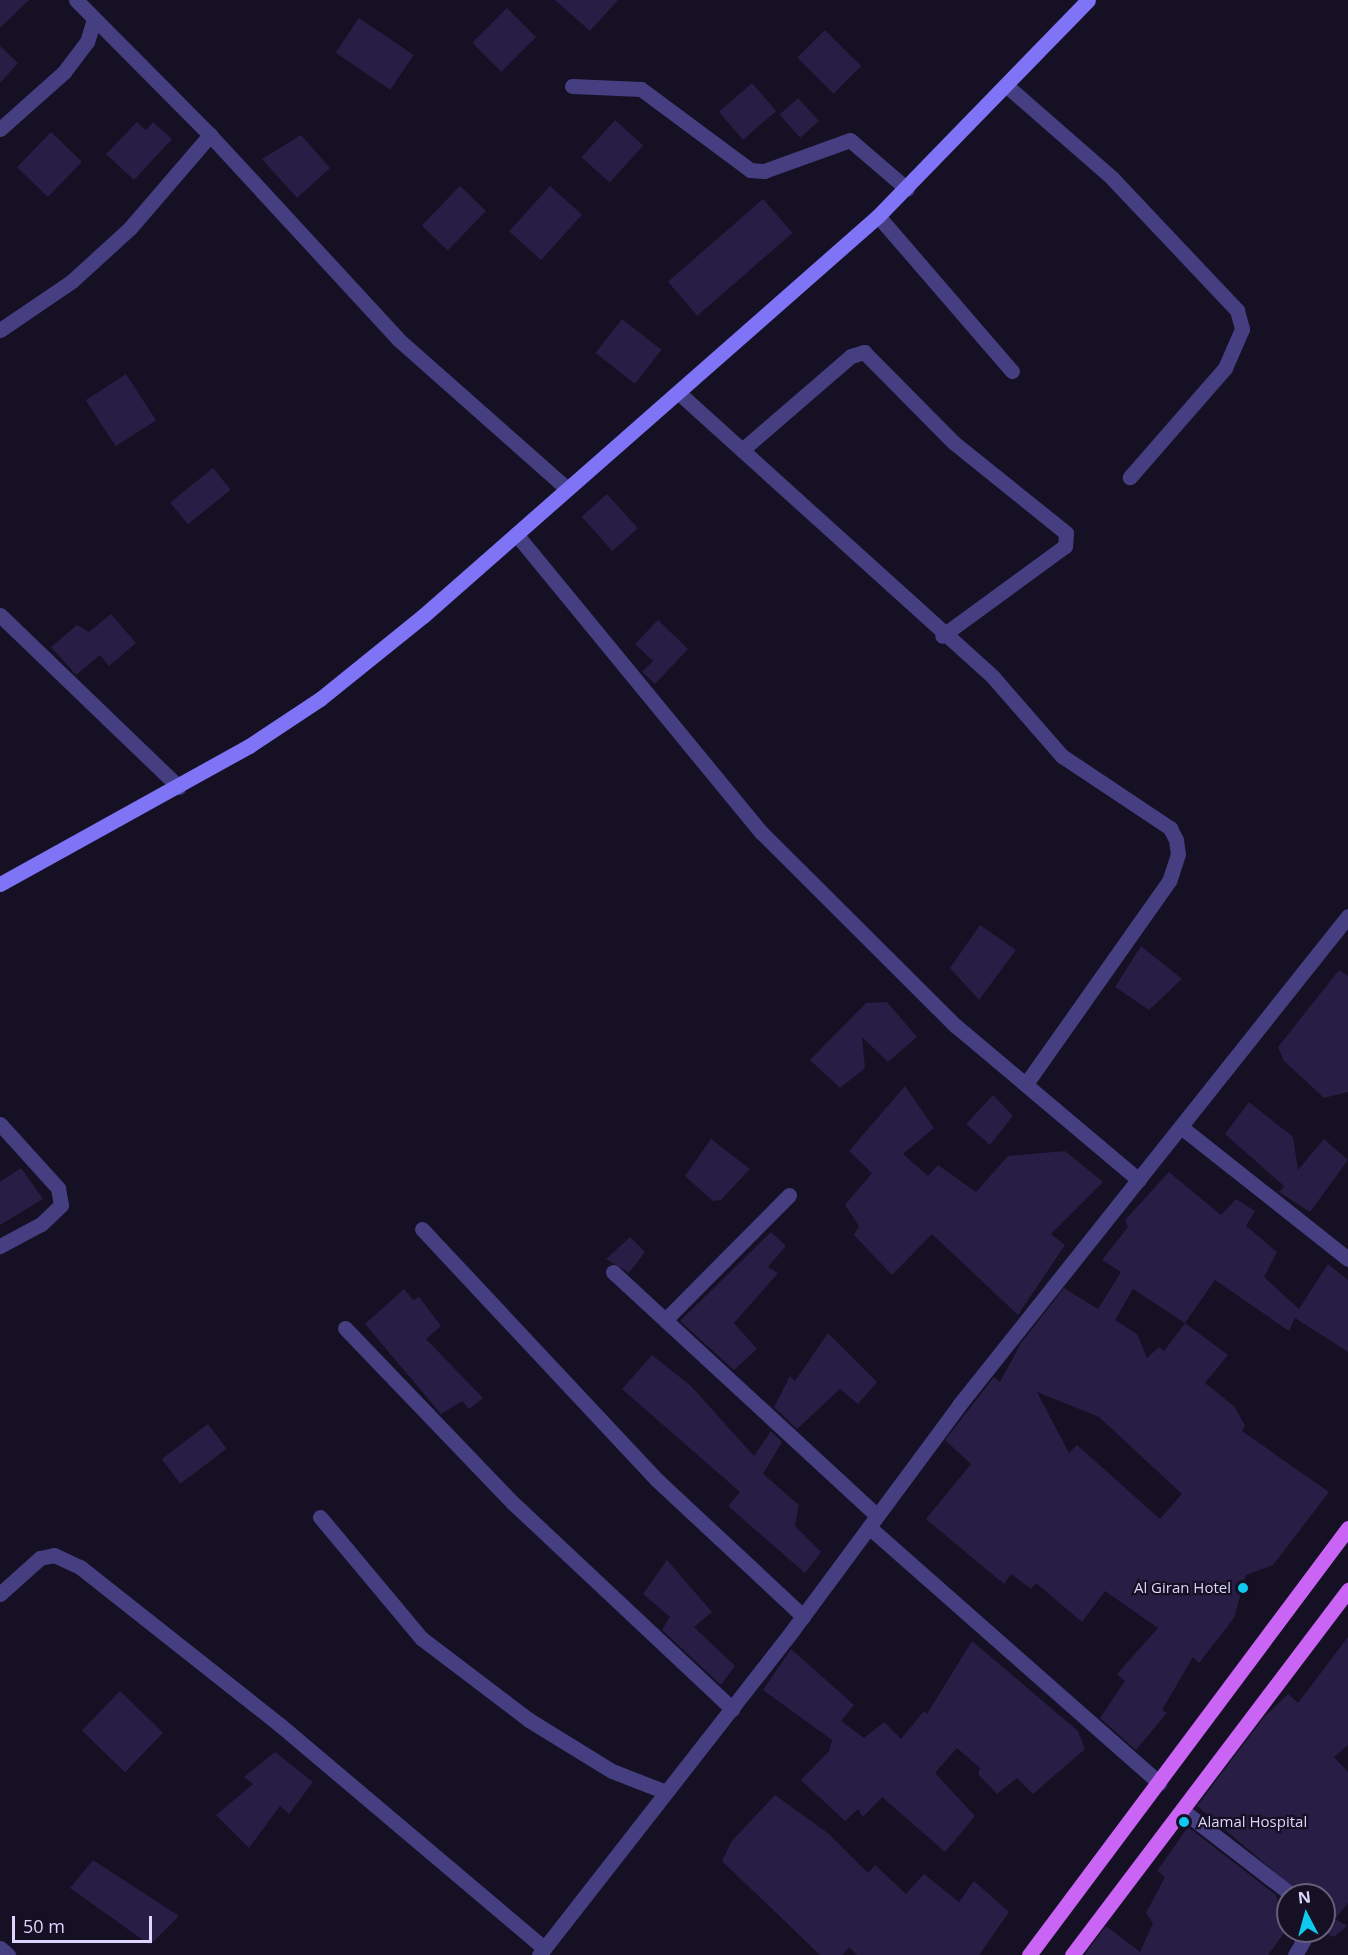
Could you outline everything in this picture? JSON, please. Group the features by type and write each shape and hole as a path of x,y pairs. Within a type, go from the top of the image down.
{"main road":[{"path":"1029,1955 1159,1784 1348,1528"},
{"path":"1072,1955 1348,1590"}],"street":[{"path":"76,0 210,135 399,340 565,487"},
{"path":"0,884 178,787 320,699 516,534 565,487 680,394 878,216 907,189 1088,0"},
{"path":"0,129 64,72 87,42 94,19"},
{"path":"572,86 641,89 750,170 764,171 850,140 907,189"},
{"path":"1007,86 1112,178 1237,310 1242,328 1226,368 1130,477"},
{"path":"0,330 72,282 130,228 210,135"},
{"path":"878,216 1012,371"},
{"path":"742,450 851,356 864,352 953,442 1066,533 1065,546 942,636"},
{"path":"680,394 942,636 993,677 1062,756 1170,828 1176,840 1178,854 1169,881 1026,1084"},
{"path":"516,534 761,832 956,1026 1139,1180"},
{"path":"0,615 178,787"},
{"path":"0,1594 40,1558 54,1555 80,1567 280,1725 542,1952 732,1709 873,1521 1348,916"},
{"path":"0,1124 58,1188 61,1204 41,1224 0,1246"},
{"path":"1181,1127 1348,1259"},
{"path":"665,1320 789,1195"},
{"path":"422,1229 657,1480 803,1616"},
{"path":"614,1272 873,1521 1159,1784"},
{"path":"345,1328 513,1503 732,1709"},
{"path":"320,1517 421,1638 529,1720 612,1771 666,1792"},
{"path":"1182,1809 1277,1883"},
{"path":"0,1948 8,1955"}],"building":[{"path":"0,0 29,0 0,28"},
{"path":"555,0 618,0 590,31"},
{"path":"507,8 536,37 501,72 472,43"},
{"path":"359,18 414,55 390,90 336,53"},
{"path":"825,30 861,66 833,94 797,58"},
{"path":"0,46 18,63 0,83"},
{"path":"752,83 776,111 743,140 719,112"},
{"path":"798,98 819,121 800,138 779,115"},
{"path":"615,120 643,145 610,183 582,157"},
{"path":"137,122 146,130 153,122 172,139 134,180 106,154"},
{"path":"51,132 82,162 48,197 17,167"},
{"path":"301,135 330,168 297,198 262,159"},
{"path":"460,186 486,211 448,251 422,226"},
{"path":"550,186 582,215 541,260 509,231"},
{"path":"763,199 793,233 697,316 668,282"},
{"path":"622,319 661,350 635,384 596,353"},
{"path":"126,374 156,420 116,446 86,400"},
{"path":"213,468 231,490 188,524 170,503"},
{"path":"607,494 638,528 613,551 582,517"},
{"path":"111,614 136,643 109,666 100,655 76,675 51,647 77,625 89,632"},
{"path":"658,620 688,649 655,684 642,672 653,661 635,644"},
{"path":"980,925 1016,950 979,1000 950,968"},
{"path":"1141,946 1182,979 1149,1010 1115,987"},
{"path":"1339,970 1348,976 1348,1092 1324,1098 1284,1061 1278,1047"},
{"path":"887,1002 917,1037 888,1062 862,1037 865,1068 840,1088 810,1060 866,1003"},
{"path":"905,1086 934,1128 903,1154 928,1176 938,1165 976,1192 1008,1156 1065,1151 1103,1182 1051,1234 1065,1245 1018,1315 932,1234 892,1275 854,1235 859,1226 845,1205 872,1173 849,1151"},
{"path":"993,1095 1013,1116 990,1145 966,1124"},
{"path":"1249,1102 1293,1137 1298,1170 1324,1139 1348,1160 1310,1212 1279,1192 1284,1186 1225,1134"},
{"path":"711,1139 750,1169 721,1200 713,1201 685,1176"},
{"path":"21,1168 43,1199 0,1225 0,1182"},
{"path":"1169,1172 1221,1215 1236,1199 1255,1211 1246,1226 1277,1252 1264,1277 1299,1309 1328,1264 1348,1280 1348,1352 1295,1318 1289,1331 1215,1280 1185,1323 1228,1355 1205,1383 1235,1407 1245,1426 1242,1431 1329,1492 1273,1565 1246,1575 1234,1618 1199,1663 1193,1657 1162,1710 1167,1713 1136,1750 1100,1718 1125,1681 1117,1674 1158,1628 1105,1591 1082,1622 1036,1583 1031,1589 1011,1574 1004,1584 926,1519 971,1464 945,1440 994,1377 1000,1382 1021,1343 1064,1288 1098,1309 1121,1272 1102,1260 1128,1227 1125,1220","holes":["1133,1289 1185,1323 1164,1351 1159,1347 1147,1358 1137,1334 1115,1320","1037,1392 1099,1417 1182,1494 1160,1519 1077,1445 1069,1453"]},
{"path":"771,1232 786,1246 768,1267 778,1273 734,1323 757,1349 734,1370 680,1321"},
{"path":"630,1237 645,1252 629,1273 606,1259"},
{"path":"404,1289 413,1300 419,1297 441,1326 426,1339 483,1398 469,1409 462,1401 441,1414 365,1324"},
{"path":"828,1333 877,1382 858,1404 840,1389 797,1429 774,1407 790,1376 795,1381"},
{"path":"652,1355 691,1386 754,1456 771,1431 782,1442 763,1474 799,1505 795,1526 821,1552 805,1573 728,1506 740,1492 622,1389"},
{"path":"208,1424 227,1449 180,1484 162,1459"},
{"path":"667,1560 712,1612 694,1627 735,1666 721,1685 662,1630 670,1617 643,1594"},
{"path":"1348,1637 1348,1745 1334,1757 1348,1772 1348,1903 1336,1918 1336,1883 1288,1883 1197,1806 1264,1717 1288,1694 1298,1703"},
{"path":"972,1641 1078,1731 1085,1749 1033,1794 1017,1778 997,1794 978,1774 980,1768 957,1748 935,1773 975,1816 945,1852 882,1797 863,1817 858,1809 845,1821 801,1780 829,1751 832,1740 763,1690 791,1649 854,1705 841,1721 864,1738 884,1722 901,1739 924,1711 927,1714"},
{"path":"120,1691 163,1733 125,1772 82,1731"},
{"path":"275,1752 313,1782 289,1814 280,1806 249,1848 216,1815 253,1784 244,1777"},
{"path":"775,1795 829,1834 868,1873 875,1865 906,1894 924,1874 959,1902 974,1881 1009,1912 979,1955 857,1955 849,1947 842,1955 820,1955 722,1861 731,1842"},
{"path":"1188,1827 1276,1895 1277,1943 1268,1955 1084,1955 1106,1926 1140,1952 1153,1923 1146,1913 1165,1877 1157,1871"},
{"path":"93,1860 179,1916 150,1945 70,1888"},
{"path":"1336,1920 1347,1926 1336,1935"}],"place":[{"name":"Al Giran Hotel","path":"1243,1588"},
{"name":"Alamal Hospital","path":"1184,1822"}]}
